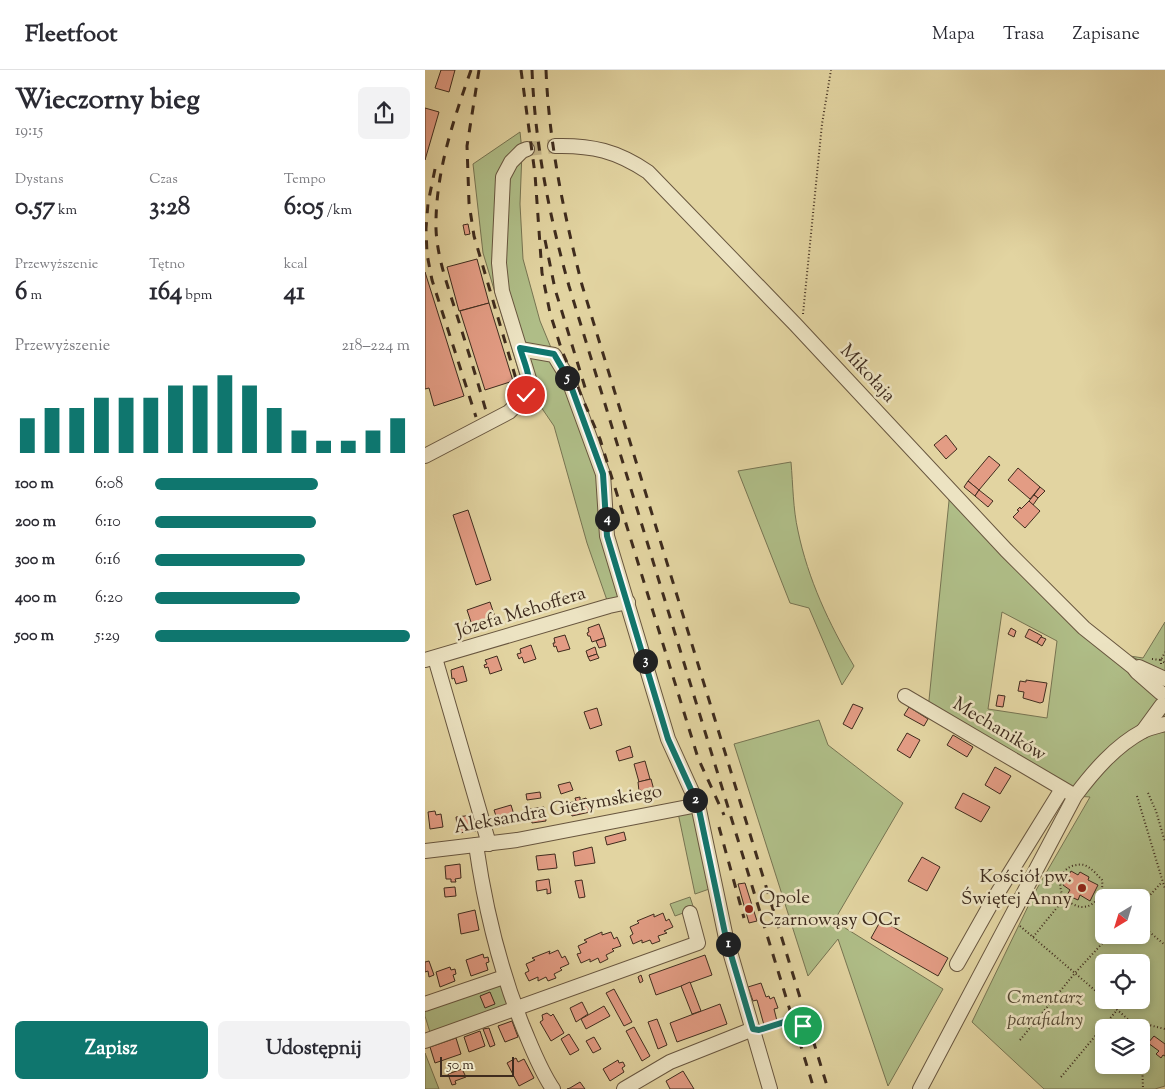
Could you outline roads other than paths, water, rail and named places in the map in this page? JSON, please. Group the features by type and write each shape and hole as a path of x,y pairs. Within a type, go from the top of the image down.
{"street":[{"name":"Mikołaja","path":"555,146 582,146 613,152 649,172 795,324 1013,557 1084,628 1133,667 1140,667 1164,695"},
{"path":"425,456 500,417 522,401 529,389 530,382 502,291 499,263 503,177 511,162 522,151 527,149"},
{"path":"520,348 554,354 565,373 603,474 607,536 668,739 698,805 726,938 770,1089"},
{"name":"Józefa Mehoffera","path":"430,659 628,602"},
{"path":"430,659 483,844 485,906 504,977 537,1060 553,1089"},
{"path":"1143,731 1164,695"},
{"name":"Mechaników","path":"905,696 1068,793"},
{"path":"957,964 992,902 1068,793 1143,731 1165,724"},
{"path":"919,1089 1068,793"},
{"name":"Aleksandra Gierymskiego","path":"425,850 522,839 698,805"},
{"path":"425,1041 516,1010 698,943 690,913"},
{"path":"425,1004 504,977"},
{"path":"624,1089 670,1062 753,1029"}],"tunnel":[{"path":"527,149 555,146"}],"railway":[{"path":"471,70 446,148 436,208 436,229 442,268 486,411"},
{"path":"479,70 467,146 469,203 474,236 516,379"},
{"path":"521,70 535,174 542,273 550,313 562,351 600,439 698,758 724,815"},
{"path":"532,70 536,125 544,179 555,233 569,286 814,1089"},
{"path":"546,70 550,125 558,179 582,285 828,1089"},
{"path":"435,169 428,203 427,254 432,280 476,417"},
{"path":"545,240 555,289 587,394"},
{"path":"719,827 744,918"}],"place":[{"name":"Kościół pw. Świętej Anny","path":"1082,888"},
{"name":"Opole Czarnowąsy OCr","path":"749,909"}],"park label":[{"name":"Cmentarz parafialny","path":"1045,1009"}]}
